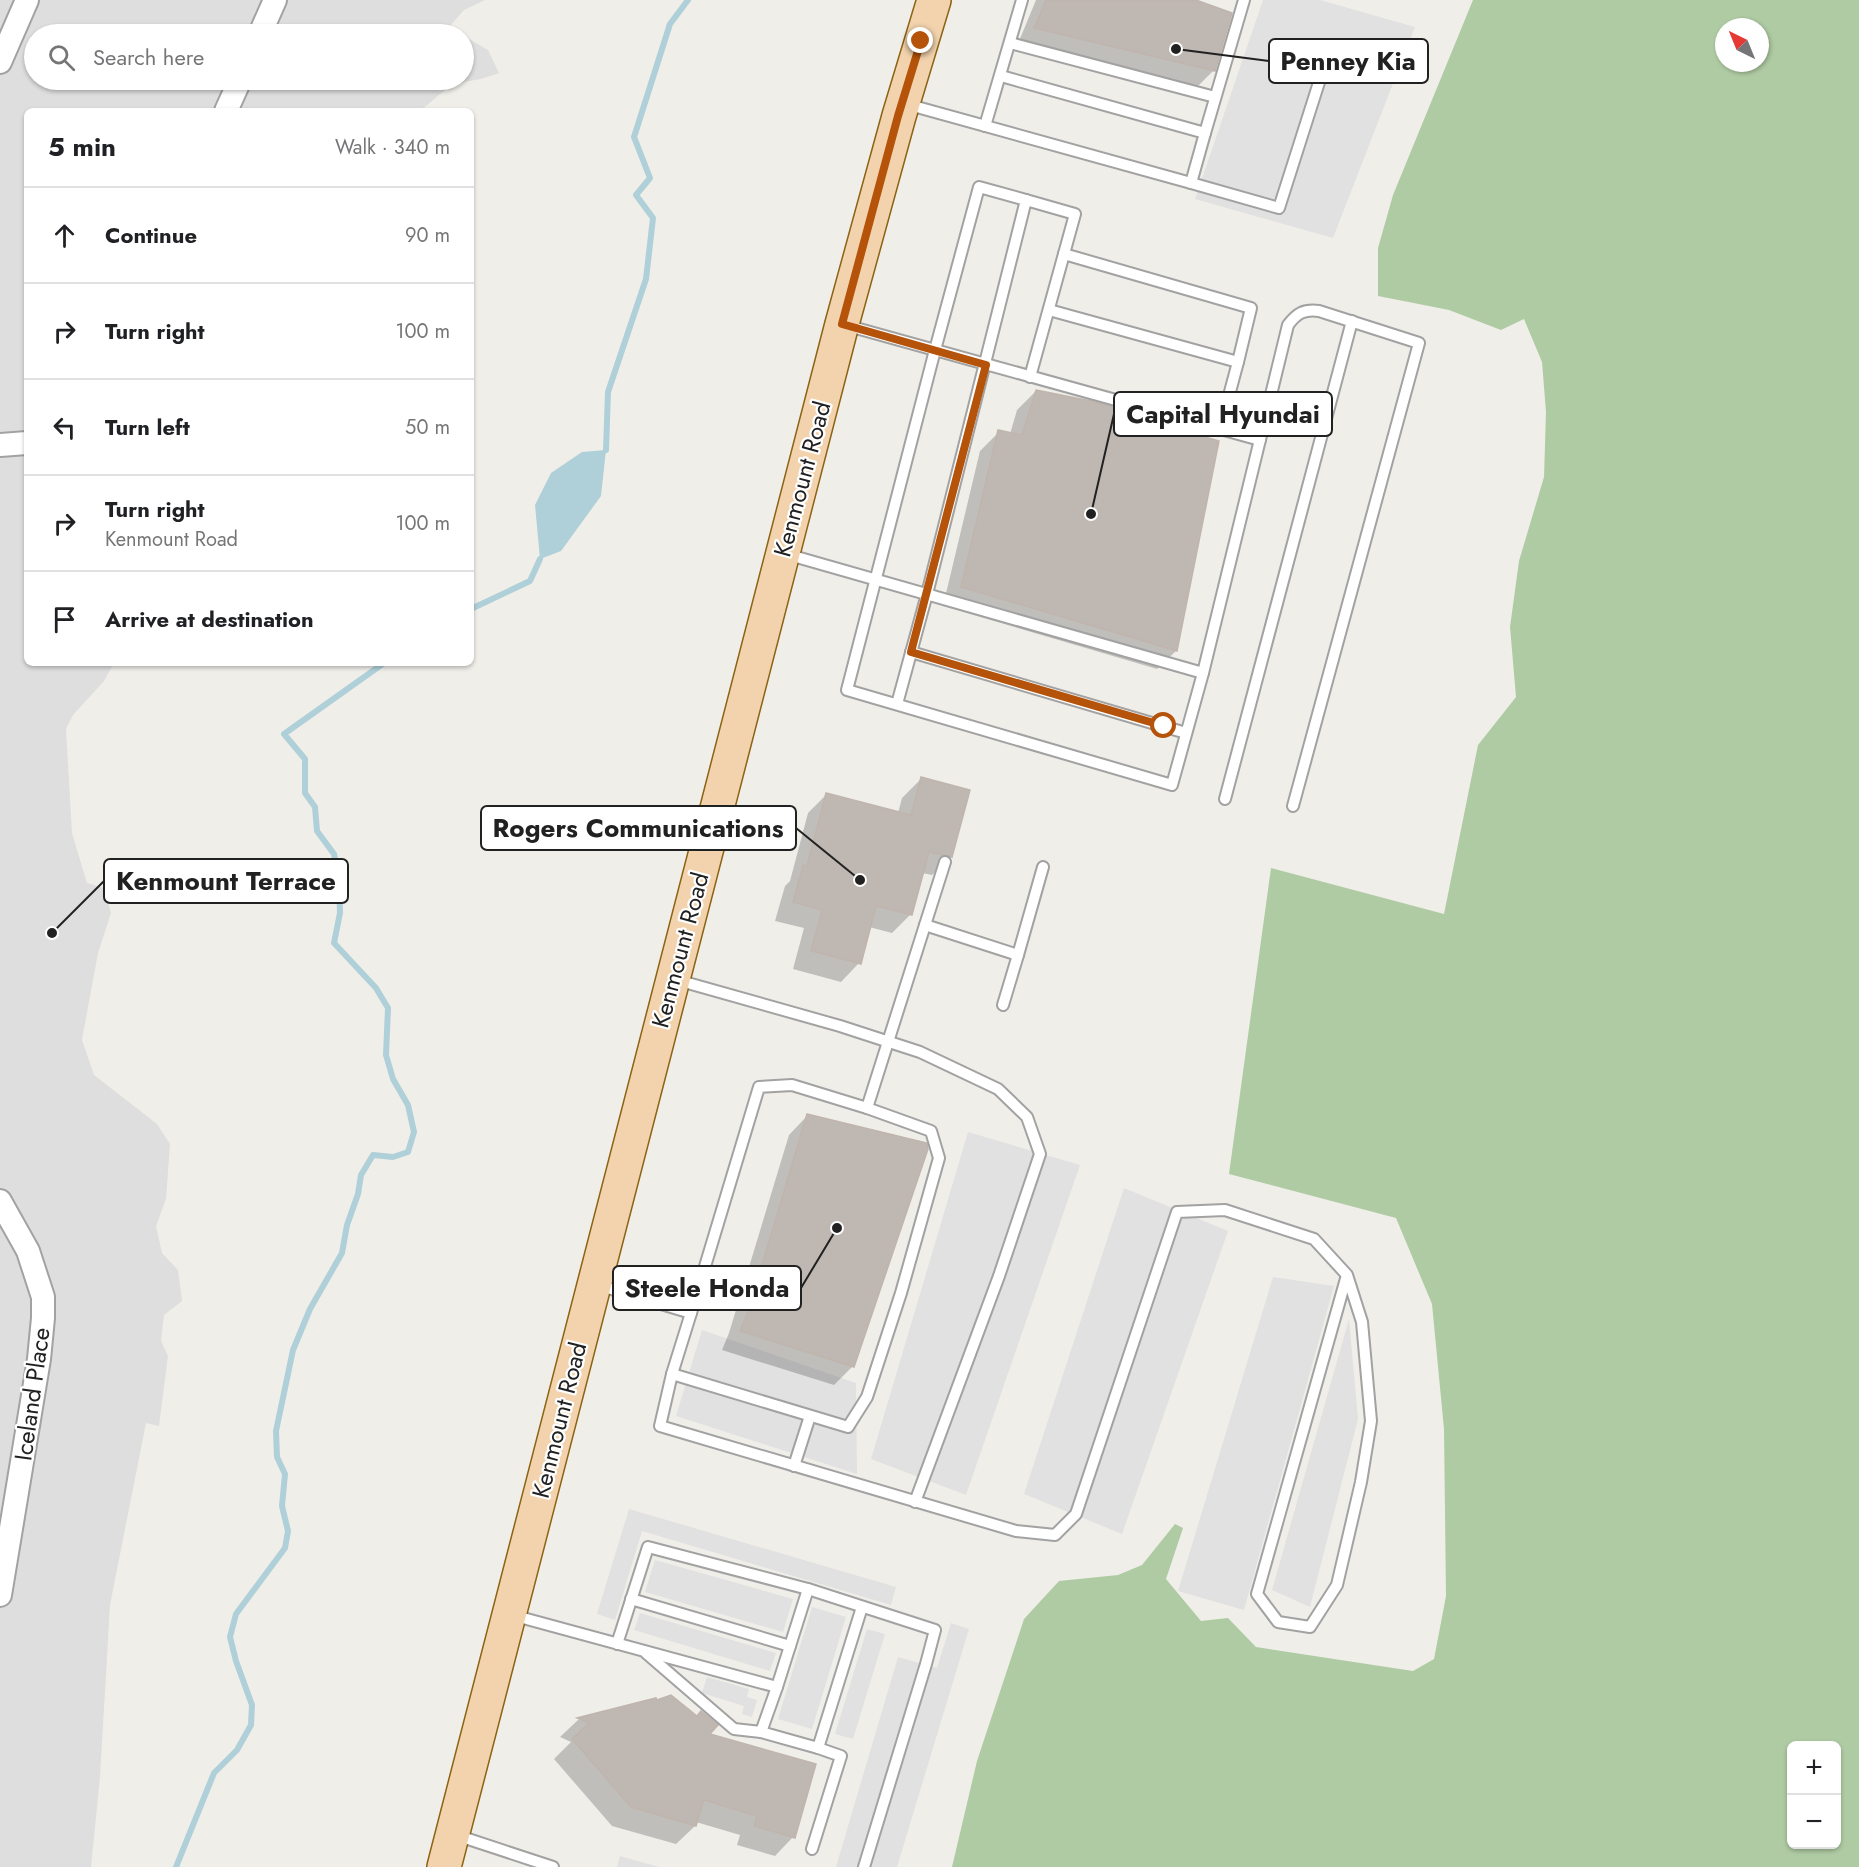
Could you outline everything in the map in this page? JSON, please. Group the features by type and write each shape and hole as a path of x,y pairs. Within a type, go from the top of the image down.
{"main road":[{"name":"Kenmount Road","path":"444,1867 842,324 934,0"}],"street":[{"path":"0,62 27,0"},
{"path":"264,24 275,0"},
{"path":"227,108 235,90"},
{"path":"0,445 24,443"},
{"name":"Iceland Place","path":"0,1201 28,1251 43,1297 39,1359 0,1595"}],"lane":[{"path":"985,126 1022,0"},
{"path":"1191,183 1244,0"},
{"path":"1010,43 1215,97"},
{"path":"903,103 1279,208 1329,51"},
{"path":"1001,76 1205,133"},
{"path":"1030,377 1075,214 979,187 847,690 1172,785 1203,673 1288,325 1295,315 1308,310 1319,311 1419,343 1293,806"},
{"path":"897,704 986,365 1026,200"},
{"path":"1064,254 1251,308 1220,429"},
{"path":"1048,310 1238,362"},
{"path":"1225,799 1352,321"},
{"path":"842,324 1260,440"},
{"path":"782,553 1203,673"},
{"path":"911,652 1186,733"},
{"path":"867,1108 945,862"},
{"path":"1003,1005 1044,867"},
{"path":"925,925 1018,955"},
{"path":"672,979 840,1026 920,1052 998,1089 1027,1117 1040,1154 999,1276 915,1502"},
{"path":"672,1374 848,1426 867,1397 901,1293 939,1158 931,1131 792,1085 759,1087 672,1374 660,1426 1016,1531 1055,1535 1076,1514 1177,1212 1225,1210 1314,1239 1347,1275 1362,1322 1371,1421 1361,1482 1337,1585 1311,1627 1278,1622 1257,1594 1347,1275"},
{"path":"594,1284 691,1313"},
{"path":"794,1466 810,1416"},
{"path":"617,1644 648,1546 808,1589 934,1630 926,1665 864,1867"},
{"path":"761,1732 808,1589"},
{"path":"630,1599 790,1646"},
{"path":"819,1748 862,1607"},
{"path":"510,1614 777,1687"},
{"path":"643,1651 734,1729 761,1732 841,1756 812,1849"},
{"path":"453,1834 553,1867"}],"shaded area":[{"path":"0,0 485,0 464,10 452,24 24,24 24,90 445,90 424,108 24,108 24,666 112,666 104,681 73,715 66,729 72,833 87,883 104,888 111,913 98,953 82,1040 94,1075 157,1124 170,1144 166,1199 156,1226 162,1253 178,1270 182,1301 164,1315 161,1341 168,1356 159,1426 146,1423 110,1605 100,1777 91,1867 0,1867"},
{"path":"1263,0 1320,0 1415,27 1333,238 1195,199"},
{"path":"474,42 488,50 499,73 474,80"},
{"path":"968,1132 1080,1165 966,1495 871,1459"},
{"path":"1124,1188 1228,1231 1122,1534 1024,1494"},
{"path":"1273,1277 1334,1286 1244,1610 1178,1591"},
{"path":"1349,1319 1358,1419 1310,1607 1272,1590"},
{"path":"702,1330 856,1383 857,1474 676,1416"},
{"path":"629,1509 896,1587 891,1605 642,1531 615,1620 597,1614"},
{"path":"655,1560 793,1599 783,1632 645,1592"},
{"path":"812,1607 846,1617 812,1729 778,1719"},
{"path":"640,1613 776,1653 770,1671 634,1630"},
{"path":"951,1623 969,1629 897,1867 836,1867 898,1657 937,1668"},
{"path":"867,1629 885,1634 853,1739 835,1734"},
{"path":"707,1677 749,1689 747,1697 757,1700 752,1717 742,1714 744,1706 702,1693"},
{"path":"620,1856 659,1867 617,1867"}],"green space":[{"path":"1473,0 1859,0 1859,1867 952,1867 977,1761 1024,1619 1059,1581 1118,1575 1142,1565 1175,1524 1183,1528 1166,1579 1201,1621 1228,1618 1256,1647 1413,1671 1434,1659 1446,1596 1444,1429 1432,1304 1396,1218 1229,1174 1271,868 1444,914 1478,745 1516,697 1510,627 1519,561 1544,477 1546,412 1542,362 1524,319 1501,330 1449,310 1378,296 1378,248 1393,195"}],"water":[{"path":"606,450 601,496 561,551 540,559 535,505 551,473 582,452"}],"building":[{"path":"1046,0 1196,0 1232,13 1215,71 1034,28"},
{"path":"1036,390 1091,401 1160,420 1160,424 1219,441 1177,651 961,587 998,430 1022,435"},
{"path":"921,777 970,790 952,857 929,852 912,915 876,906 861,964 811,951 822,910 793,902 803,865 807,866 826,793 911,815"},
{"path":"807,1114 927,1143 928,1149 854,1367 740,1331 748,1312"},
{"path":"671,1695 697,1716 701,1711 718,1725 710,1734 816,1764 795,1838 754,1826 757,1816 704,1800 696,1826 631,1807 572,1739 589,1723 577,1718"}],"waterway":[{"path":"606,450 608,392 646,279 653,218 636,195 650,178 634,137 670,24 688,0"},
{"path":"474,608 530,581 540,559"},
{"path":"176,1867 214,1773 237,1750 251,1725 252,1705 230,1637 236,1614 285,1548 288,1531 282,1506 285,1474 277,1457 276,1431 293,1350 310,1309 342,1253 361,1175 373,1155 393,1157 408,1152 414,1132 408,1105 393,1079 386,1055 388,1008 376,988 334,943 340,913 339,879 334,854 317,831 315,807 305,793 305,759 284,734 380,666"}],"place":[{"name":"Penney Kia","path":"1176,49"},
{"name":"Capital Hyundai","path":"1091,514"},
{"name":"Rogers Communications","path":"860,880"},
{"name":"Kenmount Terrace","path":"52,933"},
{"name":"Steele Honda","path":"837,1228"}],"route":[{"path":"921,41 898,116 842,324 986,365 911,652 1164,726"}]}
